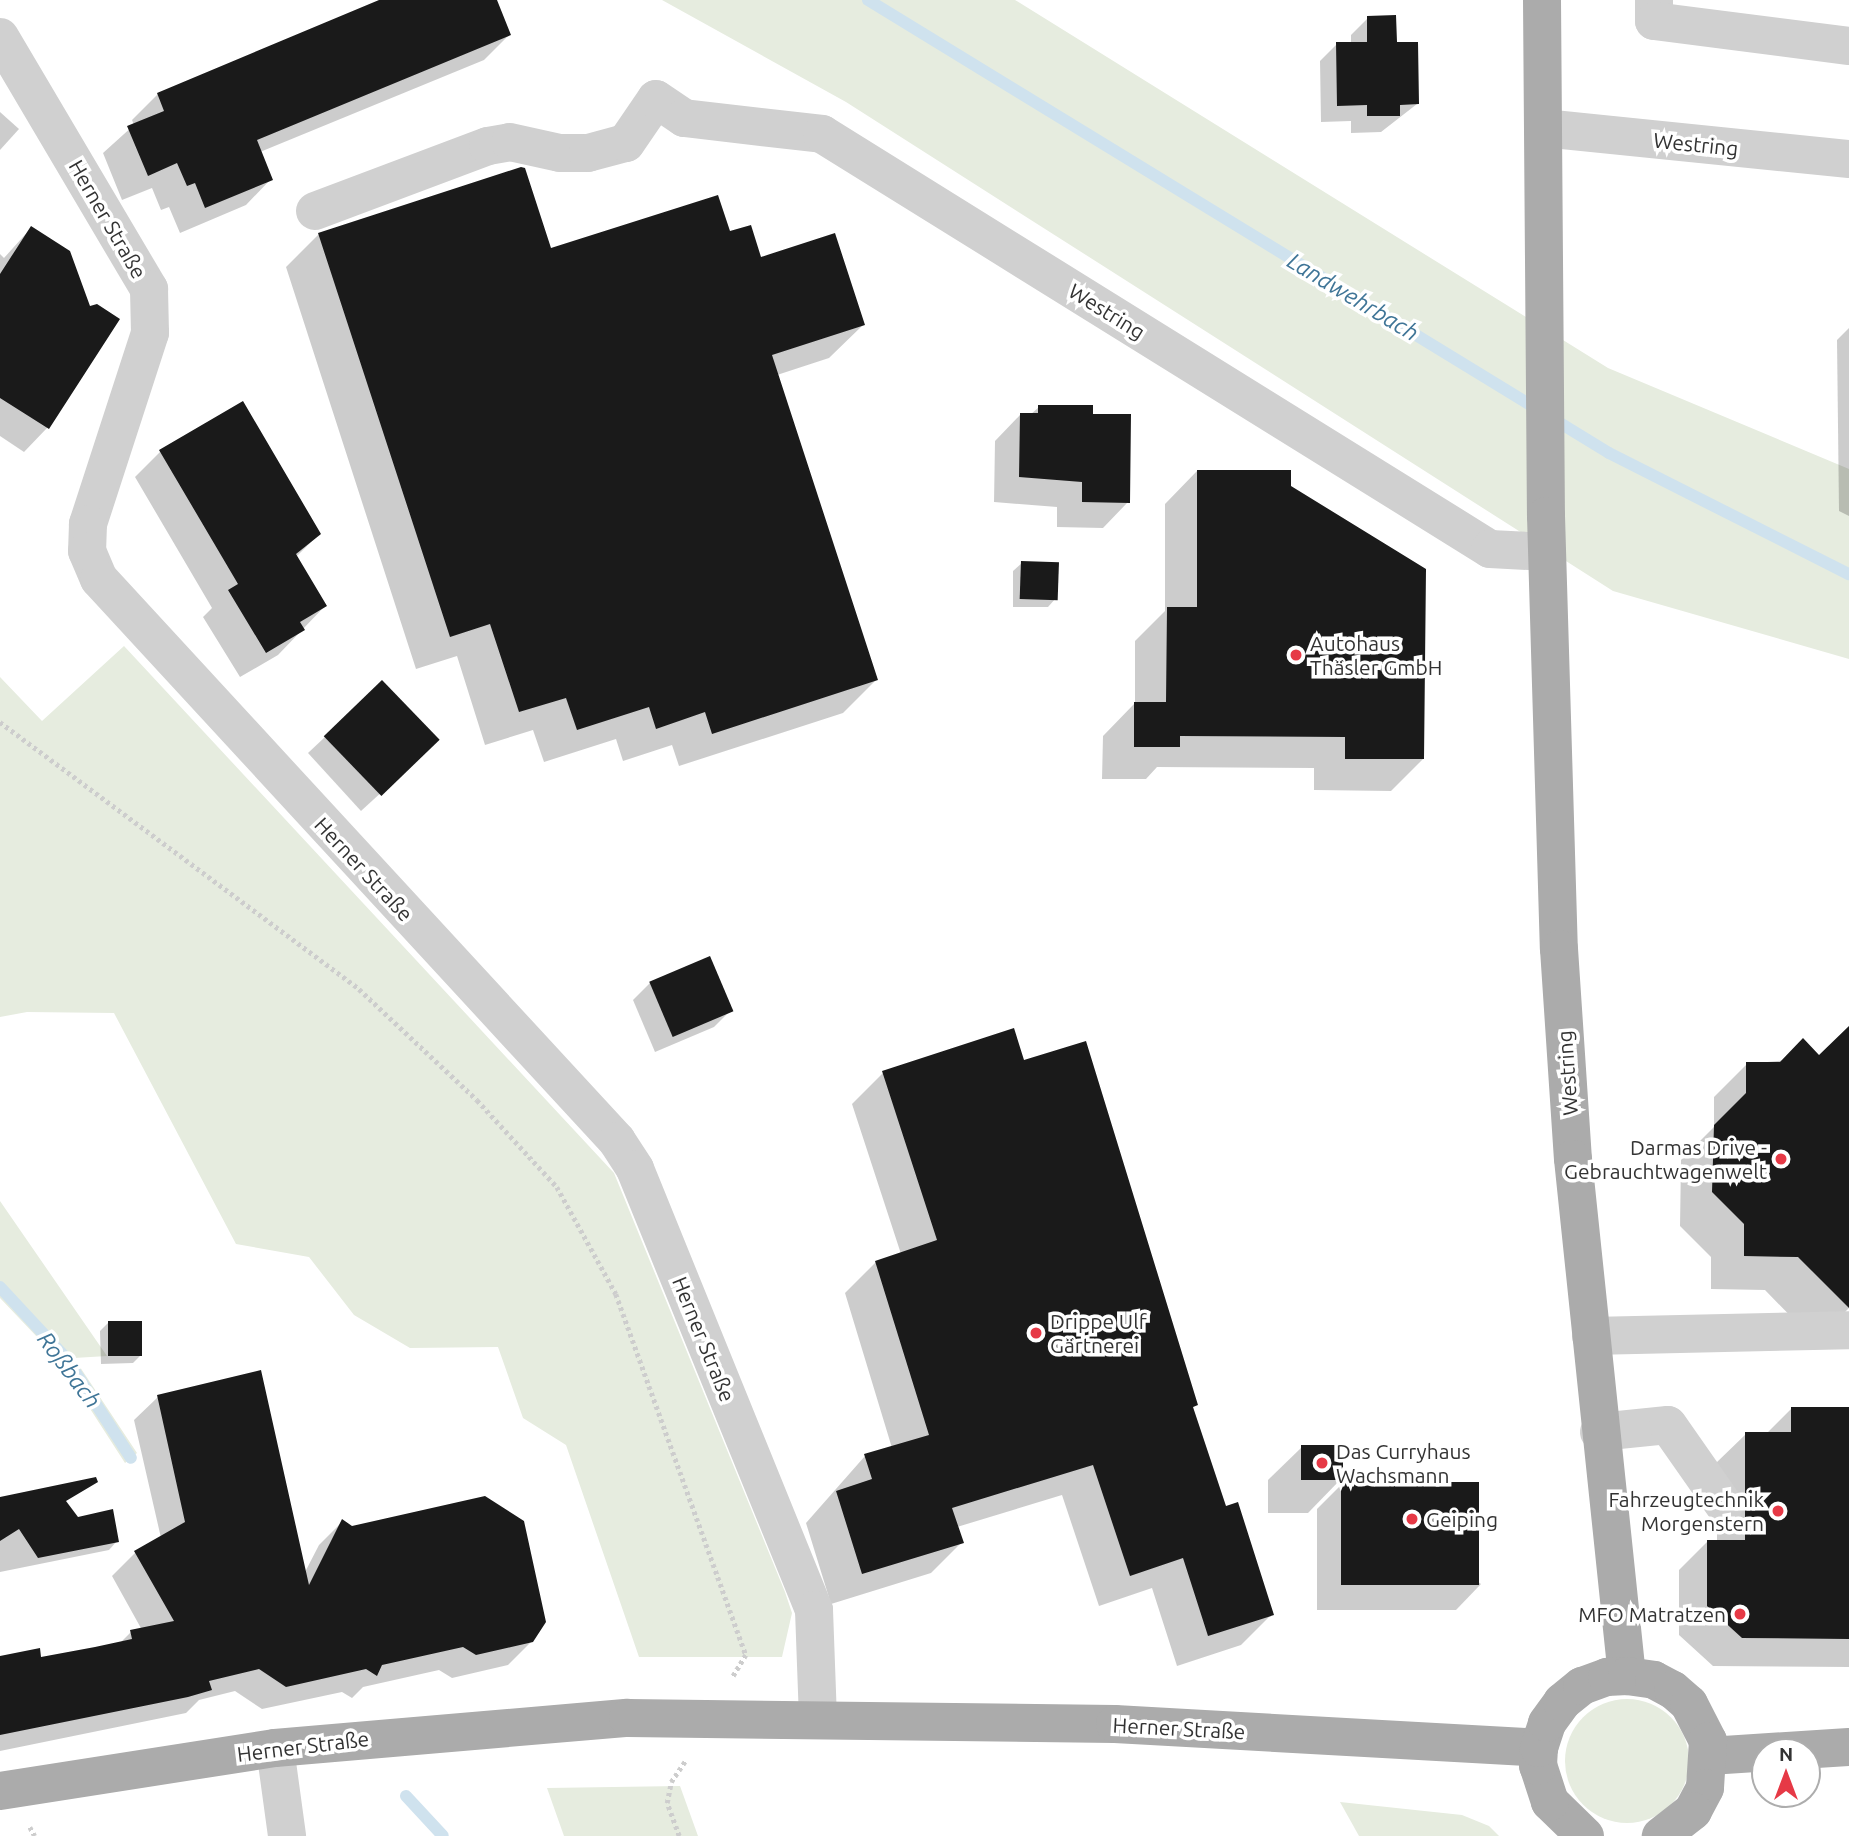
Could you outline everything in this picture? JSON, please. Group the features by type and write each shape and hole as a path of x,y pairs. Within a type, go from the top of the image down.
{"main road":[{"name":"Westring","path":"1542,0 1546,534 1559,949 1599,1432 1627,1676"},
{"path":"1585,1836 1550,1802 1540,1776 1539,1748 1547,1723 1562,1702 1582,1686 1607,1677 1627,1676 1654,1680 1689,1704 1700,1721 1709,1756 1705,1788 1693,1811 1661,1836"},
{"name":"Herner Straße","path":"0,1791 275,1748 546,1722 818,1718 1115,1724 1539,1748"},
{"path":"1709,1756 1849,1747"}],"street":[{"path":"1654,0 1654,21 1849,46"},
{"name":"Herner Straße","path":"0,37 149,289 150,333 88,524 87,551 99,579 617,1141 635,1169 814,1610 818,1718"},
{"name":"Westring","path":"314,211 488,146 510,142 561,153 588,153 626,143 656,99 684,118 822,134 1490,549 1546,534"},
{"name":"Westring","path":"1543,128 1849,159"},
{"path":"1591,1336 1849,1330"},
{"path":"1599,1432 1668,1424 1724,1505"},
{"path":"275,1748 287,1836"}],"path":[{"path":"0,722 359,989 477,1100 557,1187 616,1294 746,1655 671,1782 667,1803 678,1836"}],"shaded area":[{"path":"662,0 1015,0 1608,368 1849,469 1849,659 1613,591 846,102"},
{"path":"124,646 614,1173 785,1592 792,1613 782,1657 639,1657 566,1445 523,1418 498,1347 410,1348 354,1315 309,1257 236,1244 114,1013 27,1012 0,1017 0,677 42,721"},
{"path":"0,1201 107,1356 74,1358 137,1453 125,1463 58,1359 0,1298"},
{"path":"1627,1699 1651,1703 1671,1717 1685,1737 1689,1761 1685,1785 1671,1805 1651,1819 1627,1823 1603,1819 1583,1805 1569,1785 1565,1761 1569,1737 1583,1717 1603,1703"},
{"path":"680,1786 698,1836 564,1836 547,1788"},
{"path":"1340,1802 1462,1815 1489,1826 1499,1836 1359,1836"}],"building":[{"path":"379,0 497,0 511,35 257,140 273,180 205,208 195,183 187,186 177,163 148,176 127,126 164,111 157,93"},
{"path":"1396,15 1397,42 1418,42 1419,104 1400,105 1400,116 1367,116 1367,105 1337,106 1336,42 1367,42 1367,16"},
{"path":"521,167 525,168 551,248 718,195 730,231 751,225 761,257 835,233 865,325 772,355 878,680 712,734 705,712 656,729 649,707 577,730 566,698 519,712 490,624 450,637 318,233"},
{"path":"31,226 70,251 90,306 97,304 120,319 49,429 0,398 0,274"},
{"path":"243,401 321,534 296,554 327,606 300,622 305,630 266,653 228,590 238,584 159,450"},
{"path":"1038,405 1093,405 1093,414 1131,414 1130,503 1082,502 1082,482 1019,477 1020,413 1038,413"},
{"name":"Autohaus Thäsler GmbH","path":"1197,470 1291,470 1291,486 1426,569 1424,759 1345,759 1345,737 1180,736 1180,747 1134,747 1134,702 1166,702 1167,607 1197,607"},
{"path":"1021,561 1059,562 1058,600 1020,599"},
{"path":"382,680 440,740 381,796 324,736"},
{"path":"710,956 733,1011 673,1037 649,982"},
{"name":"Darmas Drive - Gebrauchtwagenwelt","path":"1849,1026 1849,1308 1798,1257 1744,1256 1744,1224 1712,1192 1714,1125 1746,1093 1746,1062 1780,1062 1803,1038 1819,1055"},
{"name":"Drippe Ulf Gärtnerei","path":"1014,1028 1024,1060 1086,1041 1198,1405 1193,1407 1226,1506 1238,1502 1274,1615 1208,1636 1183,1558 1130,1576 1093,1465 952,1508 964,1543 862,1574 836,1491 872,1479 864,1454 929,1435 875,1261 937,1240 882,1071"},
{"path":"108,1321 142,1321 142,1356 108,1356"},
{"path":"261,1370 309,1585 342,1519 352,1526 485,1496 524,1521 546,1622 533,1642 476,1655 463,1647 382,1665 377,1676 366,1669 286,1687 259,1669 209,1681 212,1690 188,1697 0,1735 0,1656 40,1648 41,1657 95,1647 132,1639 130,1630 174,1621 134,1551 185,1522 157,1395"},
{"path":"1791,1407 1849,1407 1849,1639 1742,1638 1707,1606 1707,1540 1745,1540 1745,1432 1791,1432"},
{"name":"Das Curryhaus Wachsmann","path":"1301,1445 1343,1445 1343,1480 1301,1480"},
{"path":"96,1477 98,1482 66,1501 78,1517 113,1509 119,1542 38,1558 19,1529 0,1541 0,1497"},
{"name":"Geiping","path":"1341,1482 1479,1482 1479,1585 1341,1585"}],"waterway":[{"name":"Landwehrbach","path":"868,0 1609,453 1849,574"},
{"name":"Roßbach","path":"0,1287 66,1358 131,1458"},
{"name":"Roßbach","path":"406,1796 443,1836"}],"place":[{"name":"Autohaus Thäsler GmbH","path":"1296,655"},
{"name":"Darmas Drive - Gebrauchtwagenwelt","path":"1781,1159"},
{"name":"Drippe Ulf Gärtnerei","path":"1036,1333"},
{"name":"Das Curryhaus Wachsmann","path":"1322,1463"},
{"name":"Fahrzeugtechnik Morgenstern","path":"1778,1511"},
{"name":"Geiping","path":"1412,1519"},
{"name":"MFO Matratzen","path":"1740,1614"}]}
